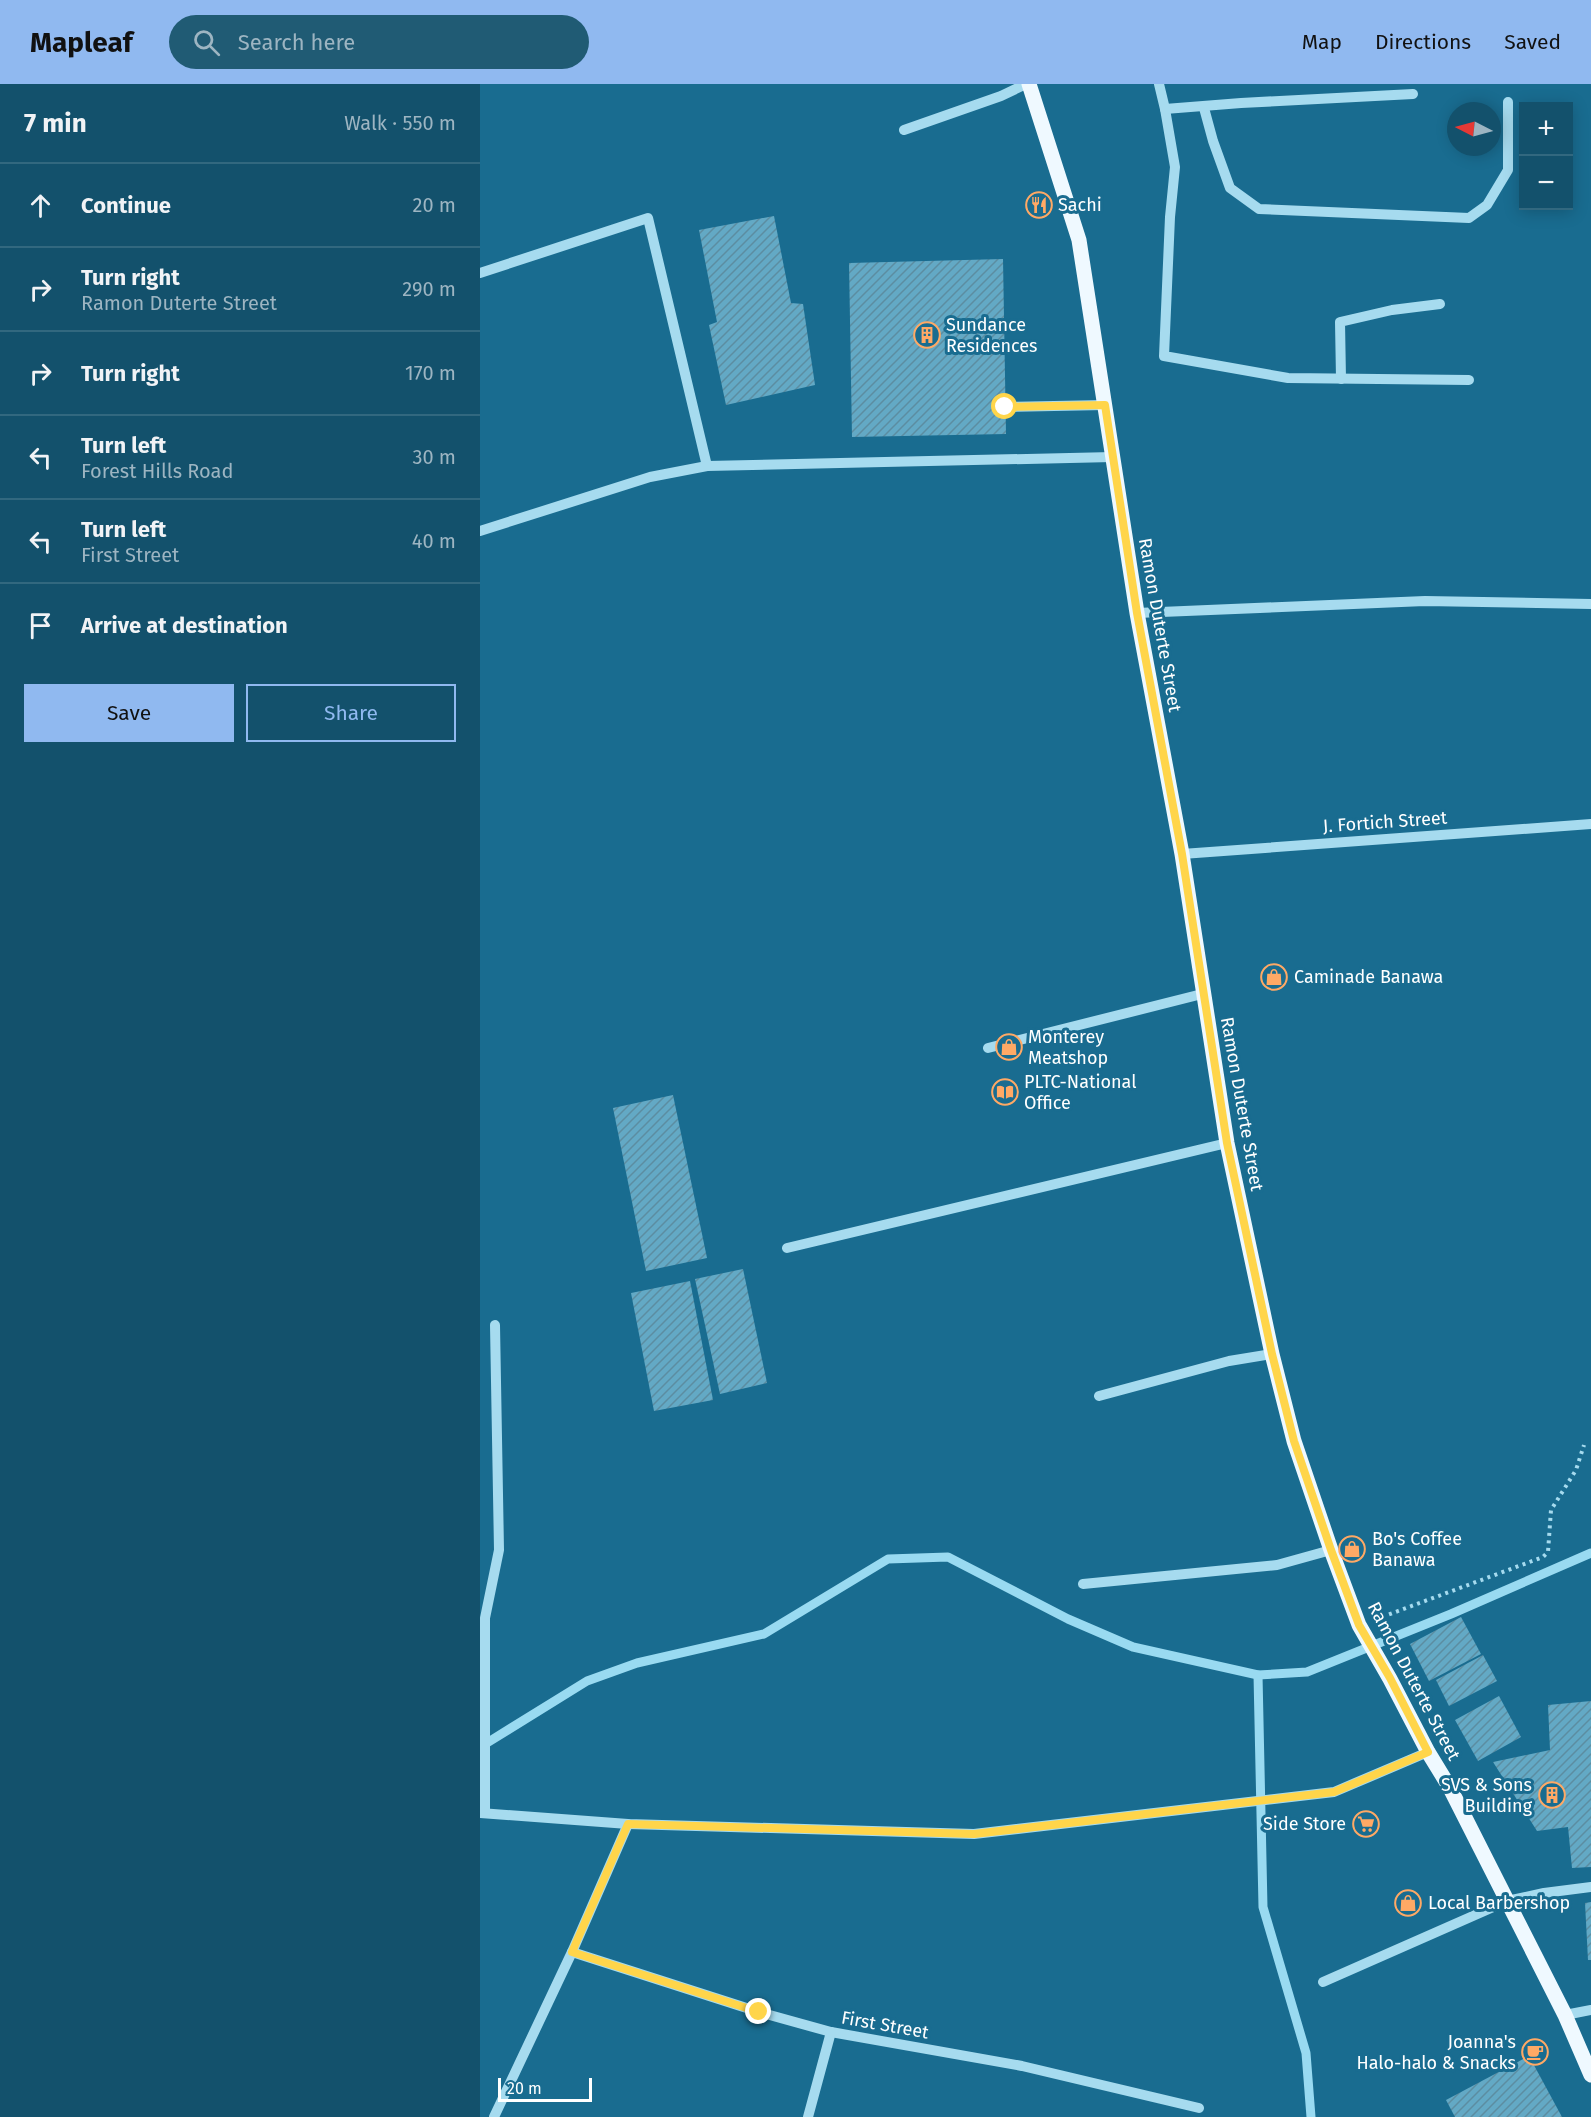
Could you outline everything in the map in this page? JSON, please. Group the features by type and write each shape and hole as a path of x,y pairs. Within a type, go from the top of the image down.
{"main road":[{"name":"Ramon Duterte Street","path":"1028,84 1079,240 1137,613 1182,854 1227,1143 1272,1354 1294,1441 1361,1630 1450,1788 1565,2015 1591,2075"}],"street":[{"path":"903,130 1001,96 1028,84"},
{"path":"1159,84 1166,109 1175,167 1170,217 1164,356 1288,378 1469,380"},
{"path":"1166,109 1413,94"},
{"path":"1204,108 1230,188 1259,209 1469,218 1487,205 1508,170 1508,102"},
{"path":"480,273 648,218 707,466"},
{"path":"1341,379 1340,322 1392,310 1440,304"},
{"path":"1005,407 1105,405"},
{"path":"480,531 650,477 707,466 1113,457"},
{"path":"1137,613 1425,601 1591,604"},
{"name":"J. Fortich Street","path":"1182,854 1591,824"},
{"path":"988,1048 1202,994"},
{"path":"787,1248 1227,1143"},
{"path":"495,1324 499,1550 485,1618 485,1756 482,1813 628,1824 974,1834 1334,1792 1428,1752"},
{"path":"1099,1396 1229,1361 1272,1354"},
{"path":"1083,1584 1276,1564 1331,1550"},
{"path":"494,2117 572,1952 628,1824"},
{"path":"1323,1982 1507,1901 1544,1893 1591,1887"},
{"name":"First Street","path":"572,1952 759,2012 831,2032 1022,2066 1199,2108"},
{"path":"1565,2015 1591,2010"},
{"path":"808,2117 831,2032"}],"path":[{"path":"1361,1630 1411,1608 1543,1557 1548,1552 1551,1510 1576,1470 1584,1445"}],"building":[{"path":"774,216 791,303 803,304 815,385 726,405 709,325 717,322 699,230"},
{"name":"Sundance Residences","path":"1003,259 1006,434 852,437 849,263"},
{"path":"673,1095 707,1258 646,1271 613,1108"},
{"path":"743,1269 767,1383 720,1394 695,1279"},
{"path":"690,1281 713,1400 654,1411 631,1293"},
{"path":"1461,1617 1481,1654 1429,1681 1410,1644"},
{"path":"1483,1655 1497,1681 1449,1706 1436,1680"},
{"path":"1499,1696 1521,1737 1478,1761 1455,1720"},
{"name":"SVS & Sons Building","path":"1591,1701 1591,1867 1572,1868 1568,1827 1537,1831 1493,1762 1550,1750 1548,1705"},
{"path":"1591,1902 1591,1960 1588,1960 1585,1903"},
{"path":"1529,2056 1562,2117 1455,2117 1446,2100"}],"waterway":[{"path":"482,1746 587,1681 637,1663 764,1634 888,1559 948,1557 1068,1619 1133,1647 1258,1675 1307,1672 1451,1614 1591,1553"},
{"path":"1258,1675 1263,1907 1306,2053 1311,2117"}],"place":[{"name":"Sachi","path":"1039,205"},
{"name":"Sundance Residences","path":"927,335"},
{"name":"Caminade Banawa","path":"1274,977"},
{"name":"Monterey Meatshop","path":"1009,1047"},
{"name":"PLTC-National Office","path":"1005,1092"},
{"name":"Bo's Coffee Banawa","path":"1352,1549"},
{"name":"SVS & Sons Building","path":"1552,1795"},
{"name":"Side Store","path":"1366,1824"},
{"name":"Local Barbershop","path":"1408,1903"},
{"name":"Joanna's Halo-halo & Snacks","path":"1535,2052"}],"route":[{"path":"759,2012 572,1952 628,1824 974,1834 1334,1792 1428,1752 1390,1678 1359,1625 1294,1441 1272,1354 1227,1143 1182,854 1137,613 1105,405 1005,407"}]}
